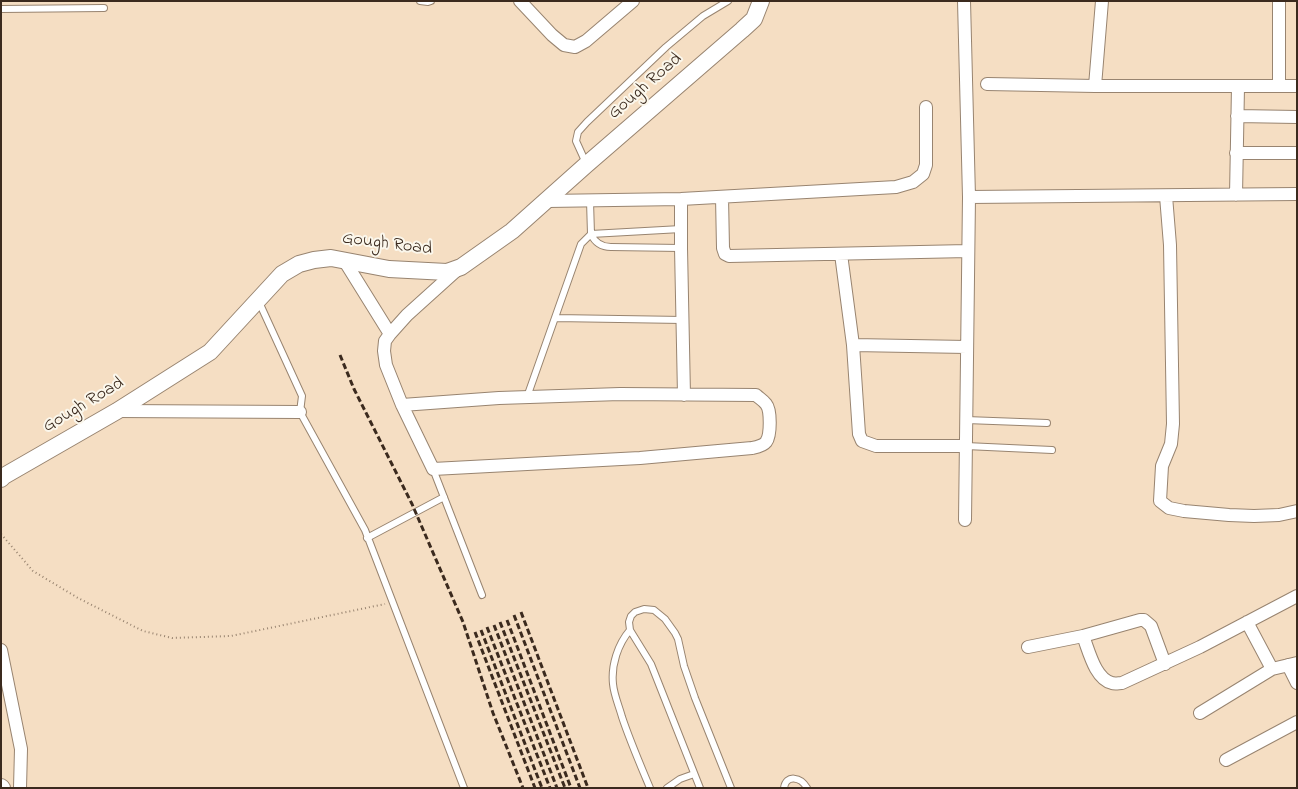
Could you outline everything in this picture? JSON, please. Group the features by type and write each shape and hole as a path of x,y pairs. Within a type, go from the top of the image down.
{"street":[{"path":"520,1 558,40 564,45 575,47 586,41 634,1"},
{"name":"Gough Road","path":"1,479 117,410 210,352 282,274 299,264 331,258 389,269 447,272 461,267 512,231 754,19 761,1"},
{"path":"964,1 969,197 965,520"},
{"path":"1095,86 1102,1"},
{"path":"987,84 1290,87 1279,1"},
{"path":"1236,195 1238,87"},
{"path":"547,201 681,200 896,187 913,182 923,174 926,165 926,107"},
{"path":"1237,116 1297,117"},
{"path":"1236,153 1297,153"},
{"path":"969,197 1297,194"},
{"path":"1166,196 1170,245 1173,424 1171,444 1162,466 1160,501 1169,508 1184,511 1229,515 1279,515 1297,511"},
{"path":"722,197 723,248 725,254 729,256 968,252"},
{"path":"681,200 684,395"},
{"path":"841,254 853,345 859,434 862,441 876,446 966,446"},
{"path":"344,260 390,334"},
{"path":"402,405 527,397 620,394 756,395 766,404 769,411 769,426 766,442 760,447 647,457 433,469 402,405 386,365 384,351 385,341 407,315 461,267"},
{"path":"853,345 967,347"},
{"path":"117,410 300,412"},
{"path":"1083,636 1096,669 1103,678 1112,683 1122,683 1165,664 1297,596"},
{"path":"1028,647 1083,636 1144,620 1151,626 1165,664"},
{"path":"1247,622 1272,669"},
{"path":"1,650 21,749 20,788"},
{"path":"1200,713 1272,669 1292,664 1297,683"},
{"path":"1226,760 1297,722"}],"lane":[{"path":"420,1 431,1"},
{"path":"586,165 576,141 578,132 666,47 703,16 728,1"},
{"path":"1,9 104,8"},
{"path":"590,201 592,234 593,238 598,244 605,247 681,248"},
{"path":"527,397 581,244 592,234 681,229"},
{"path":"258,301 302,396 300,412 365,530 464,788"},
{"path":"556,318 683,320"},
{"path":"966,420 1047,423"},
{"path":"966,446 1052,450"},
{"path":"433,469 482,595"},
{"path":"368,538 444,497"},
{"path":"700,788 651,664 630,630 630,616 635,612 650,609 659,613 673,630 678,639 684,666 695,698 731,788"},
{"path":"630,630 620,643 616,654 613,682 614,694 630,741 650,788"},
{"path":"667,788 680,779 694,774"},
{"path":"784,788 785,783 788,780 796,779 803,782 806,788"}],"path":[{"path":"1,534 33,571 78,598 143,631 172,638 231,636 392,603"}],"railway":[{"path":"340,355 354,389 412,504 463,622 493,713 523,788"},
{"path":"521,612 588,788"},
{"path":"514,615 580,788"},
{"path":"507,620 571,788"},
{"path":"500,622 565,788"},
{"path":"494,625 557,788"},
{"path":"487,627 550,788"},
{"path":"481,630 542,788"},
{"path":"475,632 535,788"}]}
